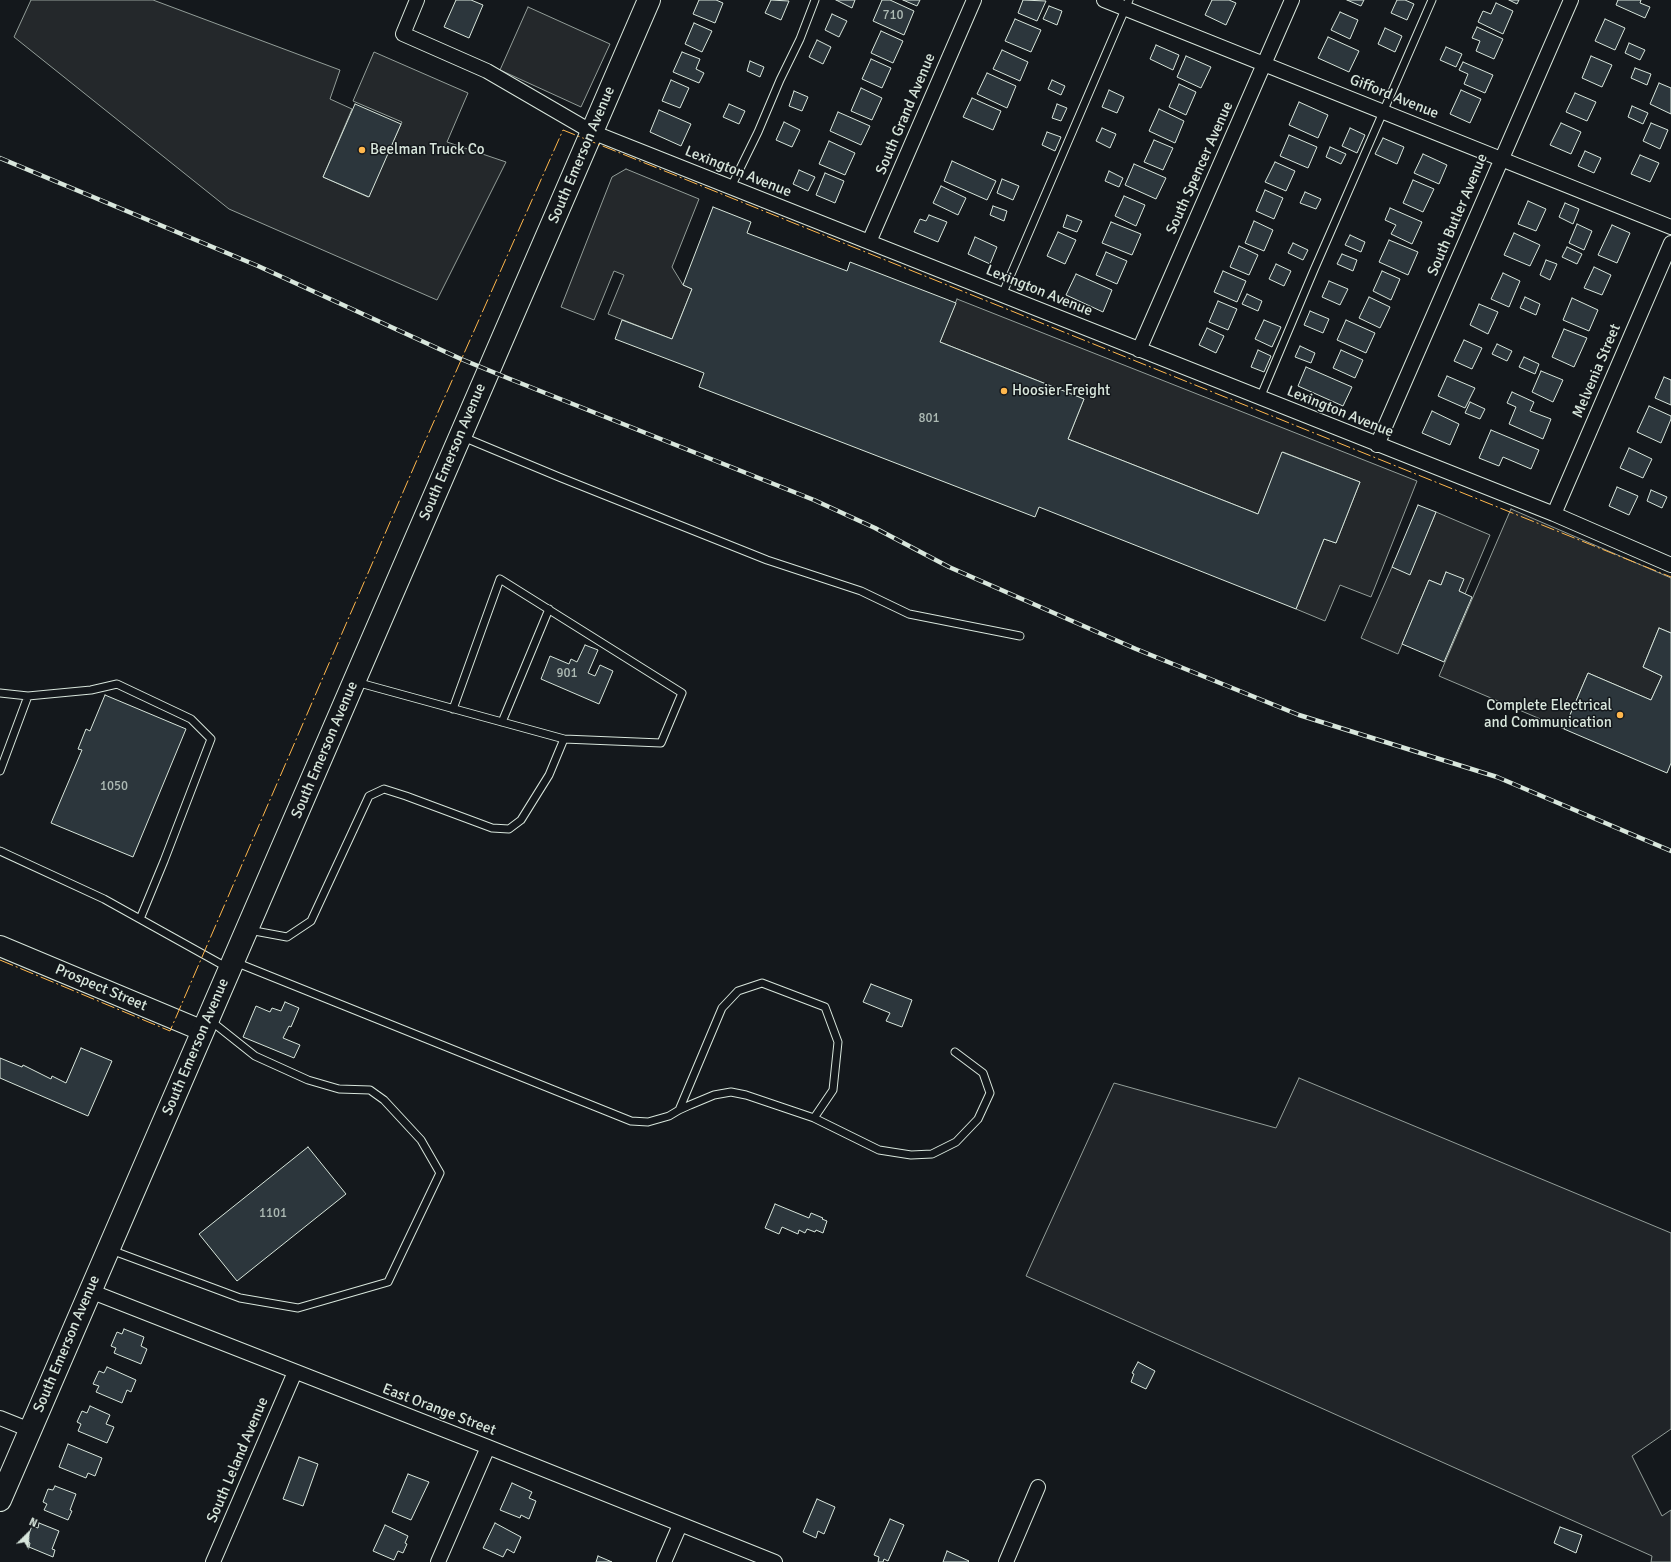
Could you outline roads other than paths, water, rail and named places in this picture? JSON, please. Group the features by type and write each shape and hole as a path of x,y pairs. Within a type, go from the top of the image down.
{"main road":[{"name":"South Emerson Avenue","path":"0,1500 649,0"},
{"name":"Prospect Street","path":"0,946 206,1025"}],"street":[{"name":"Lexington Avenue","path":"417,0 402,34 487,71 592,132 1554,514 1671,565"},
{"name":"South Grand Avenue","path":"869,242 974,0"},
{"name":"Gifford Avenue","path":"1104,0 1128,4 1264,64 1671,227"},
{"name":"South Spencer Avenue","path":"1139,350 1292,0"},
{"name":"South Butler Avenue","path":"1377,445 1571,0"},
{"name":"Melvenia Street","path":"1554,514 1671,243"},
{"name":"East Orange Street","path":"90,1291 488,1447 775,1562"},
{"name":"South Leland Avenue","path":"213,1562 295,1372"},
{"path":"0,1418 30,1430"},
{"path":"438,1562 488,1447"},
{"path":"1006,1562 1038,1487"},
{"path":"664,1562 680,1525"}],"lane":[{"path":"731,187 758,132 780,80 800,39 815,0"},
{"path":"1260,398 1314,270 1432,0"},
{"path":"1002,295 1128,4"},
{"path":"461,436 558,477 767,560 861,591 909,614 1020,636"},
{"path":"354,682 453,709 502,722 564,739 661,743 682,693 500,579 453,709"},
{"path":"502,722 549,609"},
{"path":"0,694 28,696 91,690 117,684 191,719 211,739 140,919"},
{"path":"0,771 28,696"},
{"path":"247,930 287,937 311,921 369,796 384,789 492,828 509,829 521,820 549,775 564,739"},
{"path":"0,851 104,899 231,965 631,1121 648,1122 669,1116 679,1110 714,1095 731,1092 746,1095 814,1118 879,1150 911,1155 932,1154 956,1142 978,1119 990,1093 983,1073 955,1052"},
{"path":"679,1110 722,1008 738,992 762,983 825,1007 838,1042 833,1090 814,1118"},
{"path":"109,1249 240,1298 298,1308 388,1282 440,1173 421,1140 384,1100 370,1090 339,1089 308,1080 255,1056 206,1025"}],"railway":[{"path":"0,158 258,266 461,359 814,500 875,528 949,567 1136,649 1299,715 1497,777 1671,851"}],"place":[{"name":"Beelman Truck Co","path":"362,150"},
{"name":"Hoosier Freight","path":"1004,391"},
{"name":"Complete Electrical and Communication","path":"1620,715"}]}
